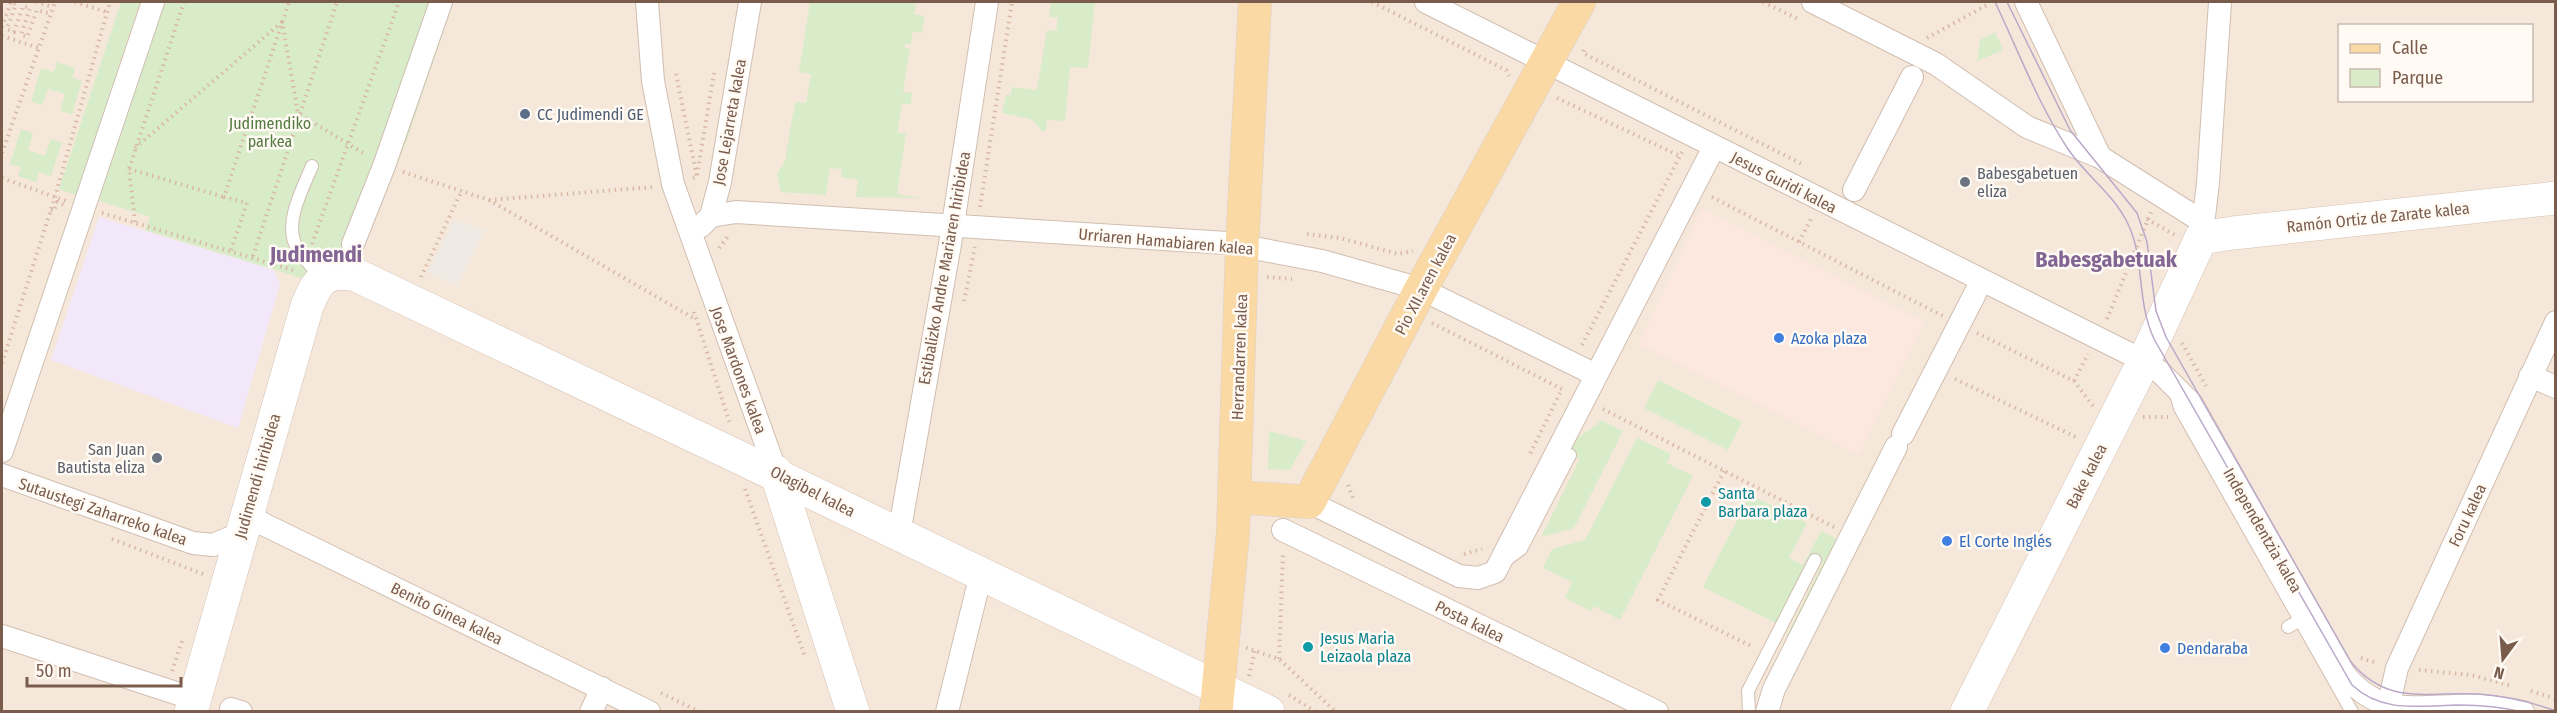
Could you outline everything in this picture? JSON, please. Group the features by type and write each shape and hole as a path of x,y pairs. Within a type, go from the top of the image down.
{"main road":[{"name":"Herrandarren kalea","path":"1217,699 1234,497 1242,247 1256,2"},
{"name":"Pio XII.aren kalea","path":"1309,501 1422,288 1579,2"},
{"name":"Ramón Ortiz de Zarate kalea","path":"2202,230 2233,232 2556,198"},
{"name":"Bake kalea","path":"1967,711 2144,361 2202,230"},
{"path":"312,276 339,272 354,259"},
{"name":"Olagibel kalea","path":"354,259 981,574 1217,699 1268,711"},
{"name":"Judimendi hiribidea","path":"192,705 242,523 307,306 312,276"},
{"name":"Jose Mardones kalea","path":"776,472 853,711"},
{"path":"1234,497 1309,501"}],"street":[{"path":"2,451 153,2"},
{"path":"354,259 441,2"},
{"name":"Jose Mardones kalea","path":"647,2 653,81 662,138 673,184 776,472"},
{"name":"Jose Lejarreta kalea","path":"711,216 720,182 750,2"},
{"name":"Estibalizko Andre Mariaren hiribidea","path":"899,534 953,224 987,2"},
{"name":"Jesus Guridi kalea","path":"1426,2 1981,282 2144,361"},
{"path":"1814,2 1936,64 2026,127 2100,157 2202,230"},
{"path":"2026,2 2100,157"},
{"path":"2202,230 2220,2"},
{"path":"1854,190 1912,77"},
{"path":"1309,501 1459,576 1478,578 1495,572 1714,147"},
{"name":"Urriaren Hamabiaren kalea","path":"711,216 736,212 1227,243 1359,269 1422,288 1596,375"},
{"path":"691,235 711,216"},
{"path":"1767,711 1774,689 1981,282"},
{"name":"Foru kalea","path":"2371,706 2397,668 2556,322"},
{"name":"Independentzia kalea","path":"2144,361 2192,404 2344,674 2371,706"},
{"path":"2530,376 2556,387"},
{"name":"Sutaustegi Zaharreko kalea","path":"2,476 193,543 213,544 242,523"},
{"name":"Benito Ginea kalea","path":"242,523 263,524 649,711"},
{"name":"Posta kalea","path":"1284,530 1657,711"},
{"path":"947,711 981,574"},
{"path":"2,636 192,705"},
{"path":"591,711 602,688"},
{"path":"2371,706 2481,706 2523,711"}],"lane":[{"path":"312,165 296,209 292,229 295,245 312,276"},
{"path":"2173,385 2180,408 2300,620 2371,706"},
{"path":"1500,564 1521,549 1570,454"},
{"path":"1749,711 1748,691 1815,560"},
{"path":"2288,627 2300,620"}],"path":[{"path":"2,27 11,2 16,4 8,29 15,32 23,6 30,8 21,35 27,37 37,10 51,14"},
{"path":"36,2 53,8"},
{"path":"2,153 55,2"},
{"path":"75,2 107,12"},
{"path":"2,363 55,197 110,2"},
{"path":"135,222 129,169 184,2"},
{"path":"224,197 290,2"},
{"path":"253,256 298,113 337,2"},
{"path":"313,241 399,2"},
{"path":"992,209 980,208 1012,2"},
{"path":"135,148 282,21"},
{"path":"282,21 298,113 384,166 489,200 696,319"},
{"path":"1561,34 1586,46 1583,53 1812,168"},
{"path":"2,36 39,48"},
{"path":"674,68 697,177"},
{"path":"1527,460 1572,364 1680,156"},
{"path":"129,169 247,203 231,250"},
{"path":"2,178 55,197"},
{"path":"489,200 654,187"},
{"path":"1692,187 1942,315"},
{"path":"421,277 462,190"},
{"path":"85,208 253,256 312,276"},
{"path":"2106,320 2147,219"},
{"path":"1799,242 1809,223"},
{"path":"1298,233 1340,238 1398,254 1416,250 1422,288 1562,389 1836,528 1841,517"},
{"path":"964,303 975,246 987,246"},
{"path":"1267,276 1301,280"},
{"path":"1970,341 1974,332 2074,381 2093,406 2088,417"},
{"path":"2178,337 2212,396"},
{"path":"1950,380 1951,377 2077,440 2083,427"},
{"path":"1329,467 1344,476 1356,507"},
{"path":"1724,471 1658,600 1766,654"},
{"path":"743,484 809,668"},
{"path":"1279,659 1284,530"},
{"path":"1460,555 1481,550 1486,540"},
{"path":"2355,649 2361,659 2397,668 2471,675 2556,699"},
{"path":"1255,650 1279,659 1336,711"}],"shaded area":[{"path":"2,2 2555,2 2555,711 2,711"},
{"name":"Azoka plaza","path":"1702,209 1924,322 1858,454 1639,344"},
{"path":"99,217 274,270 280,284 238,428 51,360"},
{"path":"454,219 485,231 457,286 427,272"}],"green space":[{"path":"121,2 140,2 76,195 59,189"},
{"name":"Judimendiko parkea","path":"163,2 453,2 407,140 358,260 342,258 329,261 308,280 145,230 150,217 97,200"},
{"path":"810,2 916,2 914,14 925,16 922,33 913,31 911,44 905,44 905,48 910,49 903,92 912,93 911,104 902,104 897,132 906,134 897,194 922,198 856,197 858,180 841,177 842,169 830,168 826,195 781,192 777,174 785,161 795,102 806,103 811,74 799,72"},
{"path":"1051,2 1095,2 1088,68 1070,67 1065,121 1047,120 1046,131 1042,131 1031,119 1002,113 1006,95 1011,95 1012,87 1037,90 1047,30 1056,31 1058,18 1049,17"},
{"path":"1995,32 2003,50 1977,61 1980,40"},
{"path":"57,62 75,68 72,77 82,81 72,114 60,111 65,94 48,89 42,105 31,102 41,68 54,72"},
{"path":"21,129 33,133 28,150 45,156 51,139 62,142 51,176 39,172 36,182 18,176 21,167 10,164"},
{"path":"1658,380 1742,422 1728,450 1644,408"},
{"path":"1601,420 1623,431 1574,528 1541,537 1580,459 1565,451"},
{"path":"1269,431 1306,441 1290,470 1268,469"},
{"path":"1637,438 1671,454 1667,463 1693,476 1620,620 1594,606 1591,611 1565,598 1572,582 1543,568 1552,549 1585,540"},
{"path":"1750,495 1807,523 1789,558 1803,565 1821,531 1841,541 1791,640 1786,637 1823,562 1810,556 1776,623 1703,587"}],"tram line":[{"path":"1995,2 2057,132 2075,159 2115,203 2128,224 2137,251 2145,310 2154,339 2352,685 2364,694 2388,704 2401,706 2474,705 2523,712"},
{"path":"2007,2 2070,130 2137,213 2147,242 2156,311 2166,337 2351,662 2365,676 2380,686 2395,691 2410,694 2489,695 2518,700 2556,711"}],"place":[{"name":"CC Judimendi GE","path":"525,114"},
{"name":"Babesgabetuen eliza","path":"1965,182"},
{"name":"Azoka plaza","path":"1779,338"},
{"name":"San Juan Bautista eliza","path":"157,458"},
{"name":"Santa Barbara plaza","path":"1706,502"},
{"name":"El Corte Inglés","path":"1947,541"},
{"name":"Jesus Maria Leizaola plaza","path":"1308,647"},
{"name":"Dendaraba","path":"2165,648"}],"district":[{"name":"Judimendi","path":"316,254"},
{"name":"Babesgabetuak","path":"2106,259"}]}
